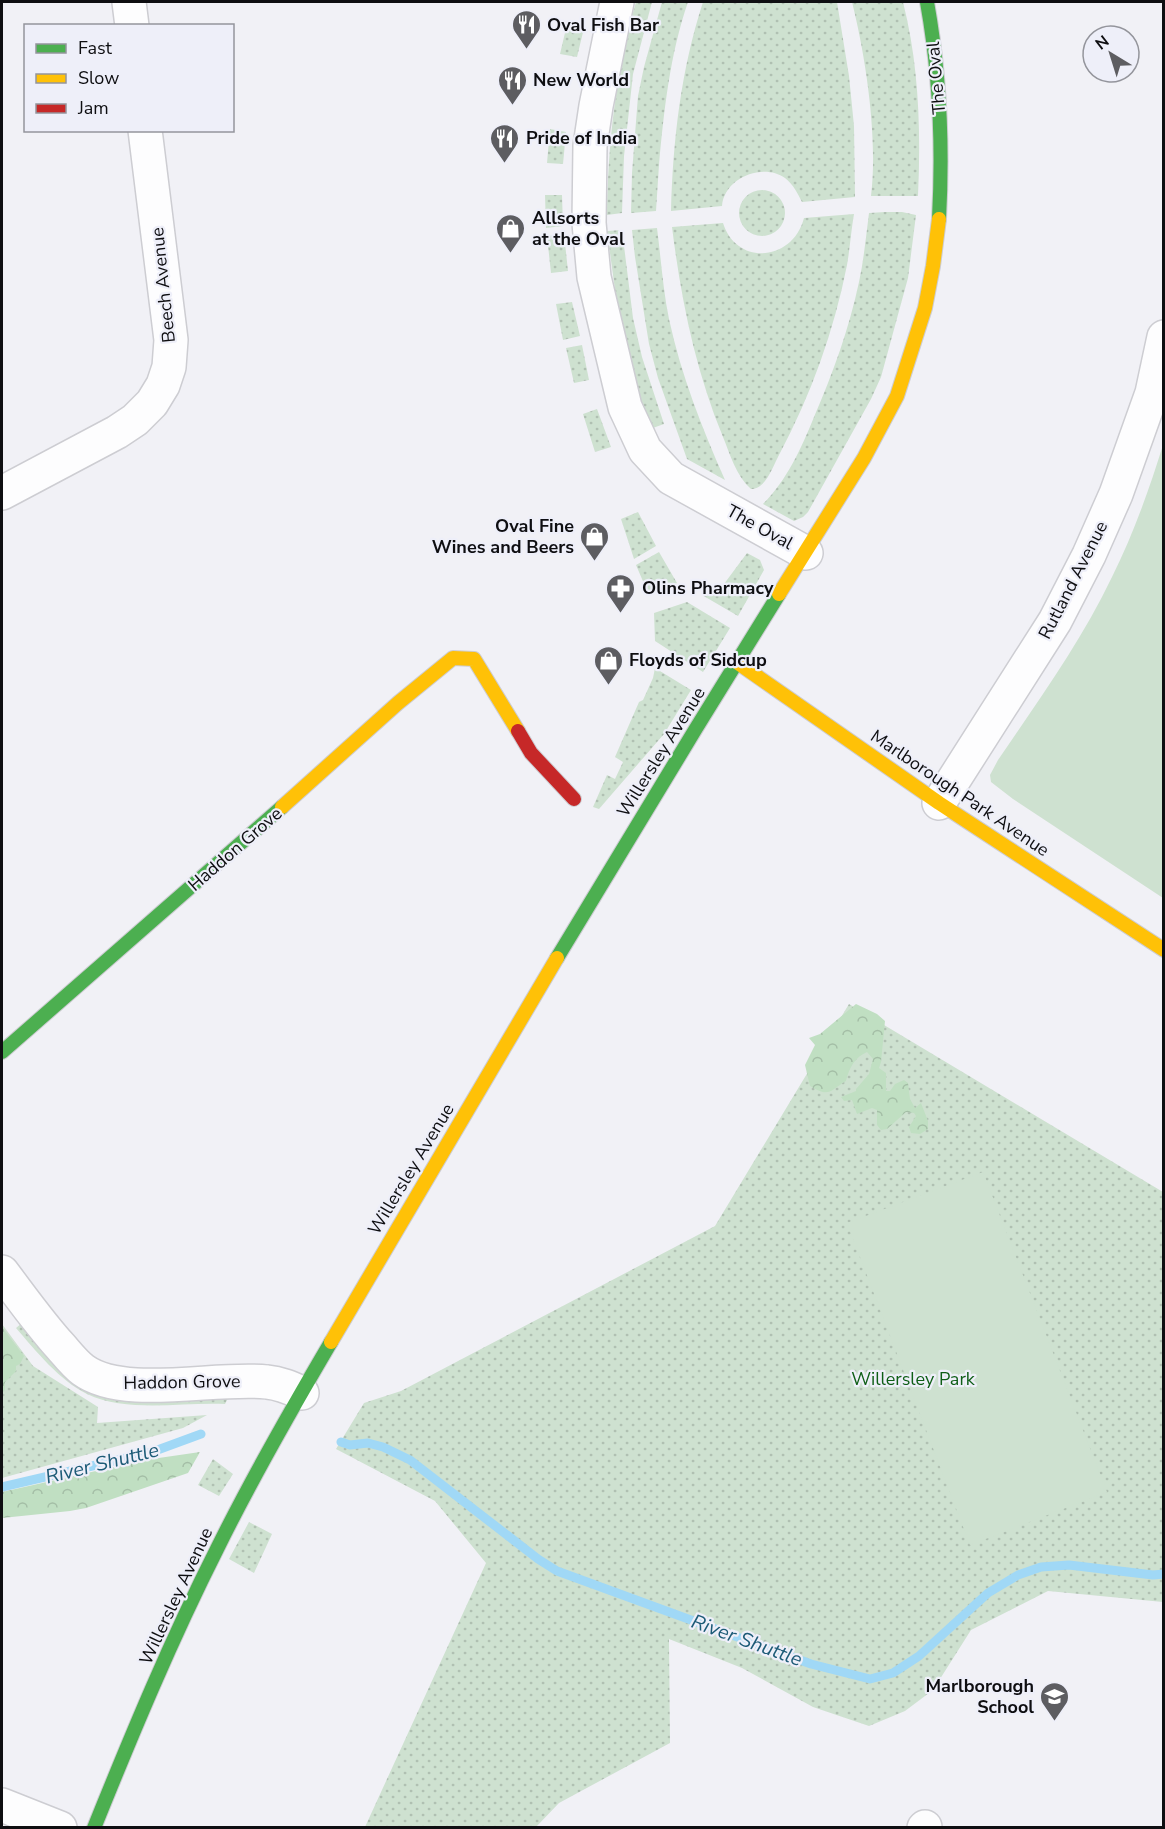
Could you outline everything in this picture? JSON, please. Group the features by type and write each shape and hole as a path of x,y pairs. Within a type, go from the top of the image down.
{"street":[{"path":"129,2 132,24"},
{"name":"The Oval","path":"616,2 590,146 589,223 594,277 625,406 645,450 671,478 806,553 866,457 896,397 916,341 930,288 938,225 941,164 936,52 927,2"},
{"name":"Beech Avenue","path":"2,494 135,420 152,403 163,385 169,368 171,340 145,132"},
{"name":"Rutland Avenue","path":"939,803 1055,621 1089,555 1116,494 1152,393 1164,337"},
{"name":"Willersley Avenue","path":"94,1827 179,1628 217,1546 255,1476 408,1210 549,972 806,553"},
{"name":"Haddon Grove","path":"2,1052 244,842 398,703 453,658 474,659 531,753 574,799"},
{"name":"Marlborough Park Avenue","path":"738,663 939,803 1164,950"},
{"name":"Haddon Grove","path":"2,1272 70,1357 84,1371 103,1380 119,1384 149,1385 270,1382 286,1386 302,1394"},
{"path":"2,1805 60,1827"}],"green space":[{"path":"636,2 652,2 633,74 624,156 622,213 607,215 614,107 623,54"},
{"path":"662,2 688,2 669,82 656,211 631,213 638,96"},
{"path":"703,2 837,2 849,76 854,126 855,197 802,202 793,186 785,178 776,173 756,172 737,181 730,188 724,196 722,206 671,211 679,105 689,53"},
{"path":"852,2 903,2 913,50 918,98 918,196 871,196 872,124 862,48"},
{"path":"568,20 585,24 577,57 560,54"},
{"path":"550,129 566,132 563,164 547,163"},
{"path":"762,190 771,191 779,196 784,204 784,222 779,230 771,235 762,236 753,235 745,230 740,222 739,213 740,204 745,196 753,191"},
{"path":"545,195 562,195 563,226 546,228"},
{"path":"869,213 916,215 908,278 881,377 808,512 794,521 763,504 779,485 798,452 834,367 859,282"},
{"path":"854,214 842,290 820,362 801,409 771,471 761,485 751,489 741,478 734,464 704,386 690,334 672,227 723,223 730,237 740,247 752,252 765,253 777,250 789,243 798,232 804,218"},
{"path":"657,228 665,297 674,340 693,401 725,480 687,459 658,378 649,344 632,230"},
{"path":"622,230 633,318 642,357 664,424 650,429 637,389 616,297 607,231"},
{"path":"564,234 568,271 551,273 547,236"},
{"path":"572,302 580,336 563,340 556,304"},
{"path":"582,345 589,380 574,383 566,348"},
{"path":"597,409 611,447 595,452 583,414"},
{"path":"1163,445 1163,898 1013,799 991,782 990,775 1073,648 1100,601 1134,529"},
{"path":"638,512 656,546 634,559 621,519"},
{"path":"659,552 677,583 648,593 636,565"},
{"path":"747,553 760,560 764,570 738,616 702,595 724,584"},
{"path":"687,602 730,628 703,672 655,641 654,613"},
{"path":"655,668 691,690 664,734 599,809 593,807 607,775 615,779 623,762 615,757 639,702 643,700 653,678"},
{"name":"Willersley Park","path":"849,1004 1163,1192 1163,1602 1048,1591 971,1630 933,1690 905,1711 869,1726 813,1707 742,1668 669,1639 670,1743 559,1803 536,1827 365,1827 486,1563 435,1501 336,1449 364,1403 401,1391 715,1226"},
{"path":"856,1004 877,1014 885,1021 879,1068 886,1073 886,1091 890,1091 895,1084 904,1080 908,1083 910,1099 915,1108 921,1103 928,1121 928,1129 920,1134 911,1133 909,1127 916,1116 914,1113 906,1112 887,1129 881,1130 877,1125 877,1110 872,1108 857,1114 852,1100 844,1101 841,1097 856,1091 869,1074 873,1059 867,1052 853,1064 846,1081 829,1092 822,1092 810,1086 805,1065 815,1045 809,1038 820,1034"},
{"path":"983,1172 1107,1492 970,1545 847,1223"},
{"path":"22,1323 70,1376 229,1396 225,1404 137,1405 103,1400 77,1388 58,1373 16,1328"},
{"path":"2,1324 33,1366 98,1407 97,1423 207,1415 183,1428 2,1478"},
{"path":"2,1327 24,1356 20,1364 16,1366 16,1371 5,1382 5,1390 2,1393"},
{"path":"200,1452 188,1473 86,1508 2,1518 2,1492 145,1460"},
{"path":"213,1459 233,1474 219,1496 198,1485"},
{"path":"249,1522 272,1534 254,1573 229,1559"}],"waterway":[{"name":"River Shuttle","path":"2,1487 152,1452 201,1434"},
{"name":"River Shuttle","path":"341,1442 350,1445 368,1443 383,1447 410,1460 538,1559 557,1571 811,1664 870,1679 893,1673 919,1656 988,1593 1018,1575 1041,1567 1069,1565 1153,1575 1164,1574"}],"traffic: fast":[{"path":"927,2 935,56 939,110 941,164 939,219"},
{"path":"557,958 779,594"},
{"path":"2,1052 282,807"},
{"path":"94,1828 152,1687 200,1583 258,1470 331,1342"}],"traffic: slow":[{"path":"779,594 864,458 897,396 925,308 939,219"},
{"path":"282,807 398,703 453,658 474,659 518,731"},
{"path":"738,663 939,803 1164,950"},
{"path":"331,1342 557,958"}],"traffic: jam":[{"path":"518,731 531,753 574,799"}],"place":[{"name":"Oval Fish Bar","path":"526,50"},
{"name":"New World","path":"512,106"},
{"name":"Pride of India","path":"505,164"},
{"name":"Allsorts at the Oval","path":"511,254"},
{"name":"Oval Fine Wines and Beers","path":"595,562"},
{"name":"Olins Pharmacy","path":"621,614"},
{"name":"Floyds of Sidcup","path":"608,686"},
{"name":"Marlborough School","path":"1055,1722"}]}
